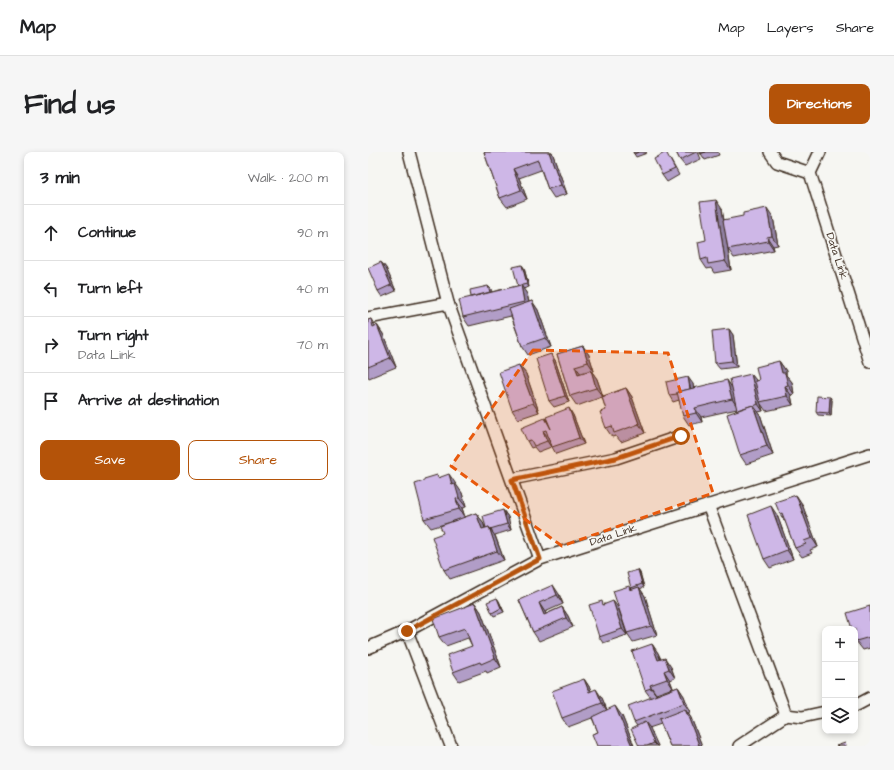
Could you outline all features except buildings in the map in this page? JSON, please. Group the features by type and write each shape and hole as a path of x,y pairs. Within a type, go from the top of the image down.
{"street":[{"path":"409,152 448,303 540,559"},
{"path":"770,152 777,162 810,173 820,152"},
{"name":"Data Link","path":"810,173 870,362"},
{"path":"368,318 448,303"},
{"path":"512,480 616,458 681,436"},
{"name":"Data Link","path":"368,648 407,631 540,559 870,454"},
{"path":"708,505 786,715"},
{"path":"407,631 451,746"},
{"path":"858,704 870,698"},
{"path":"739,746 786,715 802,717 822,713"}],"highlighted area":[{"path":"533,350 668,353 713,493 562,546 451,466"}],"route":[{"path":"407,631 540,559 512,480 616,458 681,436"}]}
